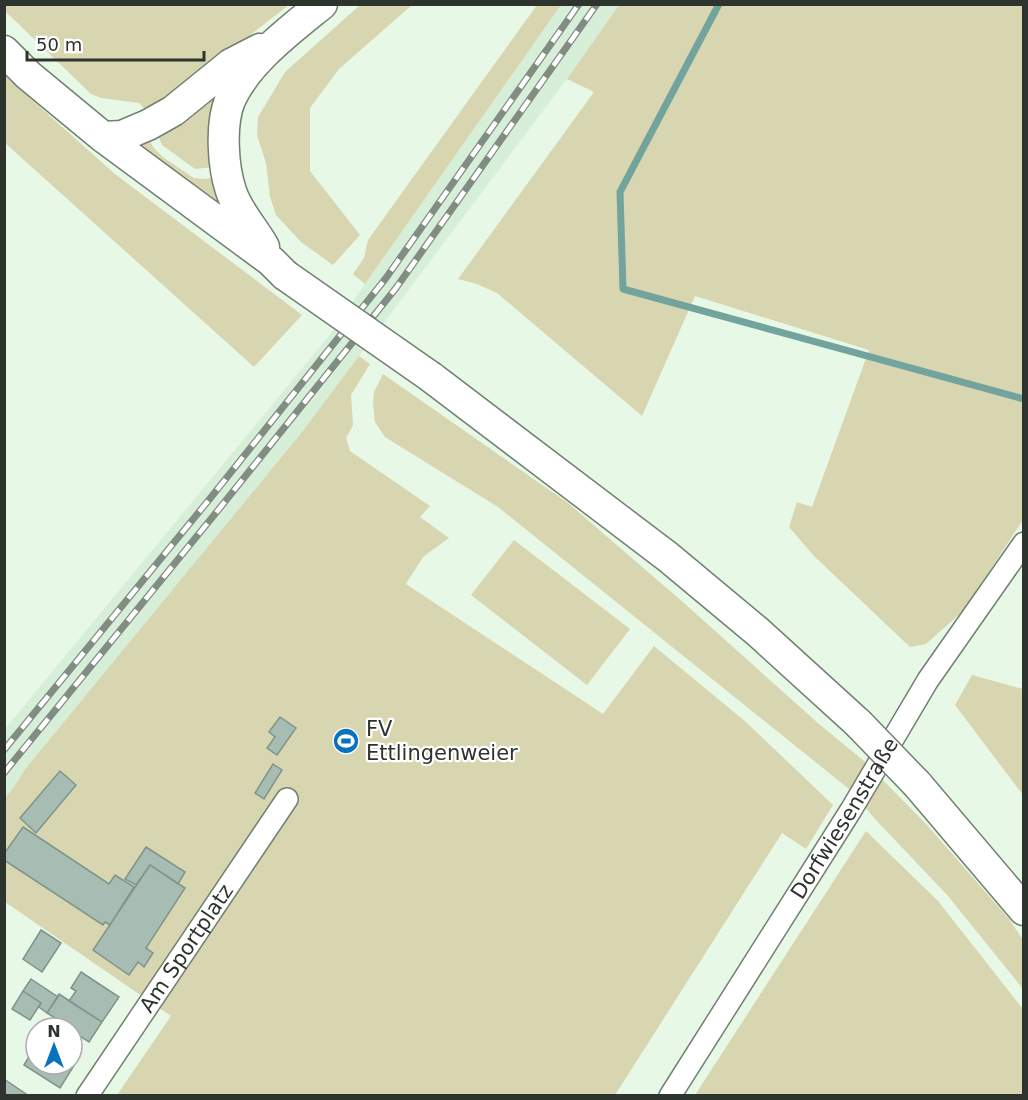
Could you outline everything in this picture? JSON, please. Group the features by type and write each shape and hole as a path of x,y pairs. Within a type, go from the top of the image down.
{"main road":[{"path":"278,268 257,234 241,215 231,192 226,170 225,124 230,101 246,74 279,38 322,4"},
{"path":"103,137 122,136 173,111 231,64 279,38"},
{"path":"4,51 28,75 103,137 278,268 431,377 668,557 758,632 858,723 917,784 1023,910"}],"street":[{"name":"Dorfwiesenstraße","path":"670,1095 851,810 928,680 1023,543"},
{"name":"Am Sportplatz","path":"87,1095 287,799"}],"shaded area":[{"path":"4,5 289,5 149,113 139,103 101,98 91,94 5,11"},
{"path":"360,5 412,5 339,69 310,108 310,171 360,235 333,265 301,242 276,215 270,197 266,163 257,135 258,117 285,72"},
{"path":"537,5 561,5 365,284 353,274 364,258 368,240"},
{"path":"561,5 619,5 567,79 302,432 26,768 5,798 5,729 328,337"},
{"path":"619,5 1023,5 1023,520 963,611 926,644 910,647 814,556 789,527 797,502 812,507 869,350 695,296 642,416 497,293 458,279 594,92 567,79"},
{"path":"226,75 214,167 195,169 162,145 156,130"},
{"path":"5,76 115,174 302,315 254,367 5,143"},
{"path":"147,135 153,147 164,158 194,178 216,177 227,211 130,143"},
{"name":"FV Ettlingenweier","path":"359,356 370,364 351,395 353,425 346,438 350,451 430,506 420,517 449,538 423,557 406,584 603,714 654,646 746,722 833,805 806,849 782,833 615,1095 117,1095 171,1016 5,902 5,798 26,768 302,432"},
{"path":"383,374 568,503 864,761 927,825 1009,919 1023,940 1023,989 948,896 849,789 498,507 385,437 375,422 373,405 374,392"},
{"path":"514,540 630,629 587,685 471,595"},
{"path":"972,675 1023,689 1023,795 955,705"},
{"path":"866,831 938,901 1023,1009 1023,1095 695,1095"}],"building":[{"path":"280,717 296,728 277,755 267,748 275,737 269,732"},
{"path":"273,764 282,770 264,799 255,793"},
{"path":"60,771 76,785 36,833 20,818"},
{"path":"23,827 109,884 115,875 134,887 110,925 105,922 103,925 4,860 4,854"},
{"path":"146,847 185,872 178,884 150,865 136,885 125,879"},
{"path":"150,865 185,888 146,948 153,953 144,967 138,962 129,975 93,950"},
{"path":"41,930 61,943 42,972 23,959"},
{"path":"81,972 119,997 102,1022 69,1001 76,991 71,988"},
{"path":"31,979 58,997 47,1013 39,1007 41,1003 23,991"},
{"path":"23,991 41,1003 33,1016 24,1016 12,1009"},
{"path":"59,994 102,1022 89,1042 84,1039 84,1016 52,1016 47,1013"},
{"path":"41,1076 68,1076 60,1088"},
{"path":"4,1079 29,1096 4,1096"}],"waterway":[{"path":"719,4 620,192 623,289 1024,399"}],"railway":[{"path":"4,750 208,501 386,278 579,4"},
{"path":"4,773 396,288 597,4"}],"place":[{"name":"FV Ettlingenweier","path":"346,741"}]}
